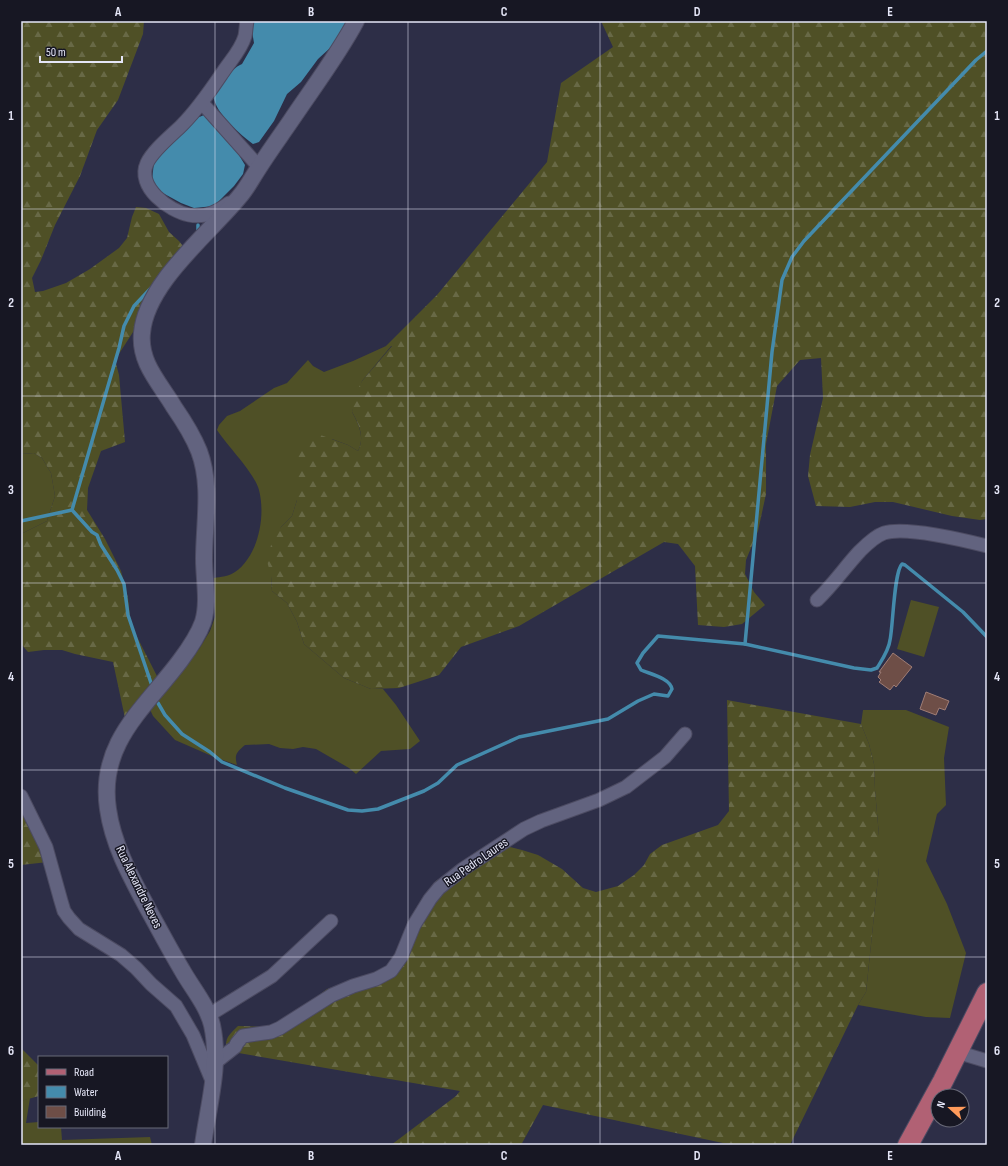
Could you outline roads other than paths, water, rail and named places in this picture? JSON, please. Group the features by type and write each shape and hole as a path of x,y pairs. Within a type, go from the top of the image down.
{"main road":[{"path":"908,1145 987,993"}],"street":[{"path":"247,21 245,35 236,56 191,116 147,162 144,172 148,186 171,208 182,214 201,216 216,212 242,194 356,21"},
{"path":"202,102 260,167"},
{"name":"Rua Alexandre Neves","path":"203,1145 216,1062 215,1045 209,1015 124,864 111,825 106,795 108,771 113,754 126,729 185,655 203,621 205,605 204,557 206,517 202,464 199,452 187,429 146,363 141,336 144,320 152,299 167,277 242,194"},
{"path":"817,600 860,551 884,533 901,531 943,536 987,546"},
{"name":"Rua Pedro Laures","path":"216,1062 235,1047 238,1041 244,1036 262,1034 280,1028 332,995 354,986 376,980 391,971 401,957 421,912 439,888 451,878 524,829 541,821 599,800 626,787 665,757 685,734"},
{"path":"21,796 46,847 64,912 79,929 121,955 176,1006 193,1035 213,1083"},
{"path":"209,1015 272,976 331,921"},
{"path":"957,1052 987,1062"}],"water":[{"path":"252,21 351,21 330,48 318,59 301,82 287,94 274,121 259,142 253,144 223,116 218,109 214,96 222,82 233,70 242,64 254,43 251,25"},
{"path":"204,115 234,147 245,165 243,174 234,186 214,206 194,208 161,192 152,180 154,162 197,118"}],"waterway":[{"path":"745,644 772,352 782,280 792,257 804,241 976,60 987,51"},
{"path":"198,225 198,234"},
{"path":"72,510 124,326 134,306 151,288"},
{"path":"72,510 92,532 97,535 101,545 124,584 128,615 151,683"},
{"path":"21,521 72,510"},
{"path":"158,703 165,715 182,734 210,752 222,762 285,788 348,810 362,811 378,809 424,791 438,783 457,765 519,737 608,719 638,701 654,694 668,696 672,689 668,682 641,670 637,663 643,653 658,636 745,644 854,668 871,670 877,668 885,655 889,644 897,577 902,564 963,612 987,637"}]}
